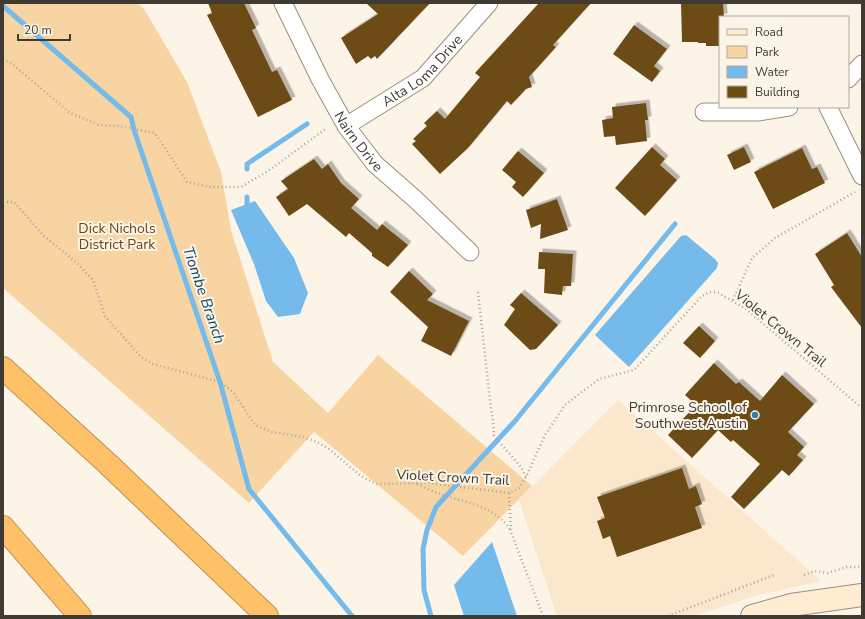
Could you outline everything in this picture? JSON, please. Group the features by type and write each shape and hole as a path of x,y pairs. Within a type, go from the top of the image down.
{"highway":[{"path":"3,368 108,464 266,616"},
{"path":"3,527 80,616"}],"main road":[{"path":"752,616 792,611 862,595"}],"street":[{"name":"Nairn Drive","path":"283,3 320,79 346,126 375,164 421,204 470,252"},
{"name":"Alta Loma Drive","path":"346,126 423,78 490,3"},
{"path":"849,78 862,64"},
{"path":"704,112 758,112 782,108"},
{"path":"828,108 862,176"}],"path":[{"path":"3,59 11,63 70,112 99,125 119,126 155,133 187,182 212,187 240,187 268,171 327,128"},
{"path":"733,300 752,258 774,238 862,188"},
{"name":"Violet Crown Trail","path":"3,202 14,202 44,236 93,280 105,316 141,357 153,364 220,382 233,392 255,425 272,432 303,437 317,442 368,481 386,484 440,484 509,493 519,488 526,477 545,435 565,404 599,379 634,370 702,296 710,292 716,292 733,300 746,309 862,408"},
{"path":"478,292 491,408 494,420 494,436 521,467 526,477"},
{"path":"417,484 438,494 470,502 496,514 505,522 511,532 543,616"},
{"path":"509,493 511,532"},
{"path":"804,575 815,571 828,573 847,567 862,567"},
{"path":"668,616 774,576"}],"shaded area":[{"path":"618,400 821,581 762,594 693,616 557,616 519,500"}],"green space":[{"name":"Dick Nichols District Park","path":"3,3 137,3 144,9 187,82 221,172 231,230 273,362 328,413 378,355 532,486 463,556 314,432 249,503 3,288"}],"water":[{"path":"255,201 294,258 308,293 300,314 278,317 266,301 254,264 231,210"},
{"path":"686,235 715,259 718,263 717,268 629,367 595,335 681,236"},
{"path":"492,542 517,616 464,616 454,585"}],"building":[{"path":"208,3 244,3 256,28 252,30 272,72 277,70 292,100 258,117 207,15 212,13"},
{"path":"366,3 430,3 377,59 375,56 371,59 368,56 356,64 341,38 378,14"},
{"path":"539,3 591,3 553,45 556,47 529,77 532,87 526,89 511,105 507,101 468,148 440,174 412,144 416,141 413,139 427,126 424,123 437,111 445,119 480,77 475,73"},
{"path":"681,3 723,3 724,16 719,16 719,46 706,46 706,43 698,42 682,42"},
{"path":"634,25 667,49 654,66 660,71 652,82 613,54"},
{"path":"646,103 648,120 645,120 647,141 616,145 615,136 604,137 602,120 613,118 612,107"},
{"path":"652,147 665,159 660,165 677,180 645,216 615,188"},
{"path":"744,147 751,162 734,170 727,155"},
{"path":"802,148 812,169 817,167 825,183 773,209 754,172"},
{"path":"518,151 544,173 523,197 512,187 516,182 502,170"},
{"path":"314,159 322,169 328,164 341,183 359,199 351,208 377,230 382,224 408,245 388,267 372,256 372,253 349,233 346,237 307,204 289,216 276,197 288,189 281,181"},
{"path":"557,199 568,230 540,239 541,224 531,228 526,210"},
{"path":"847,233 862,257 862,328 831,287 834,285 815,254"},
{"path":"539,252 573,254 571,286 563,286 562,295 544,293 545,269 538,269"},
{"path":"409,271 433,294 427,300 469,321 451,356 421,341 428,327 390,292"},
{"path":"521,293 558,325 536,349 530,350 504,325 515,309 510,305"},
{"path":"699,326 715,341 700,358 683,343"},
{"name":"Primrose School of Southwest Austin","path":"714,363 736,384 739,382 760,401 782,375 814,404 788,432 804,447 797,455 803,460 789,476 782,470 744,509 731,497 760,464 733,440 731,442 718,430 692,458 668,435 696,405 685,395"},
{"path":"682,468 689,489 696,486 702,504 695,507 702,528 617,557 610,536 603,539 597,521 605,518 597,497"}],"waterway":[{"name":"Tiombe Branch","path":"3,6 131,117 134,130 220,382 249,489 352,616"},
{"path":"247,169 247,164 307,124"},
{"path":"247,197 247,204"},
{"path":"431,616 424,590 423,549 427,530 436,507 515,421 675,224"}],"place":[{"name":"Primrose School of Southwest Austin","path":"755,415"}]}
